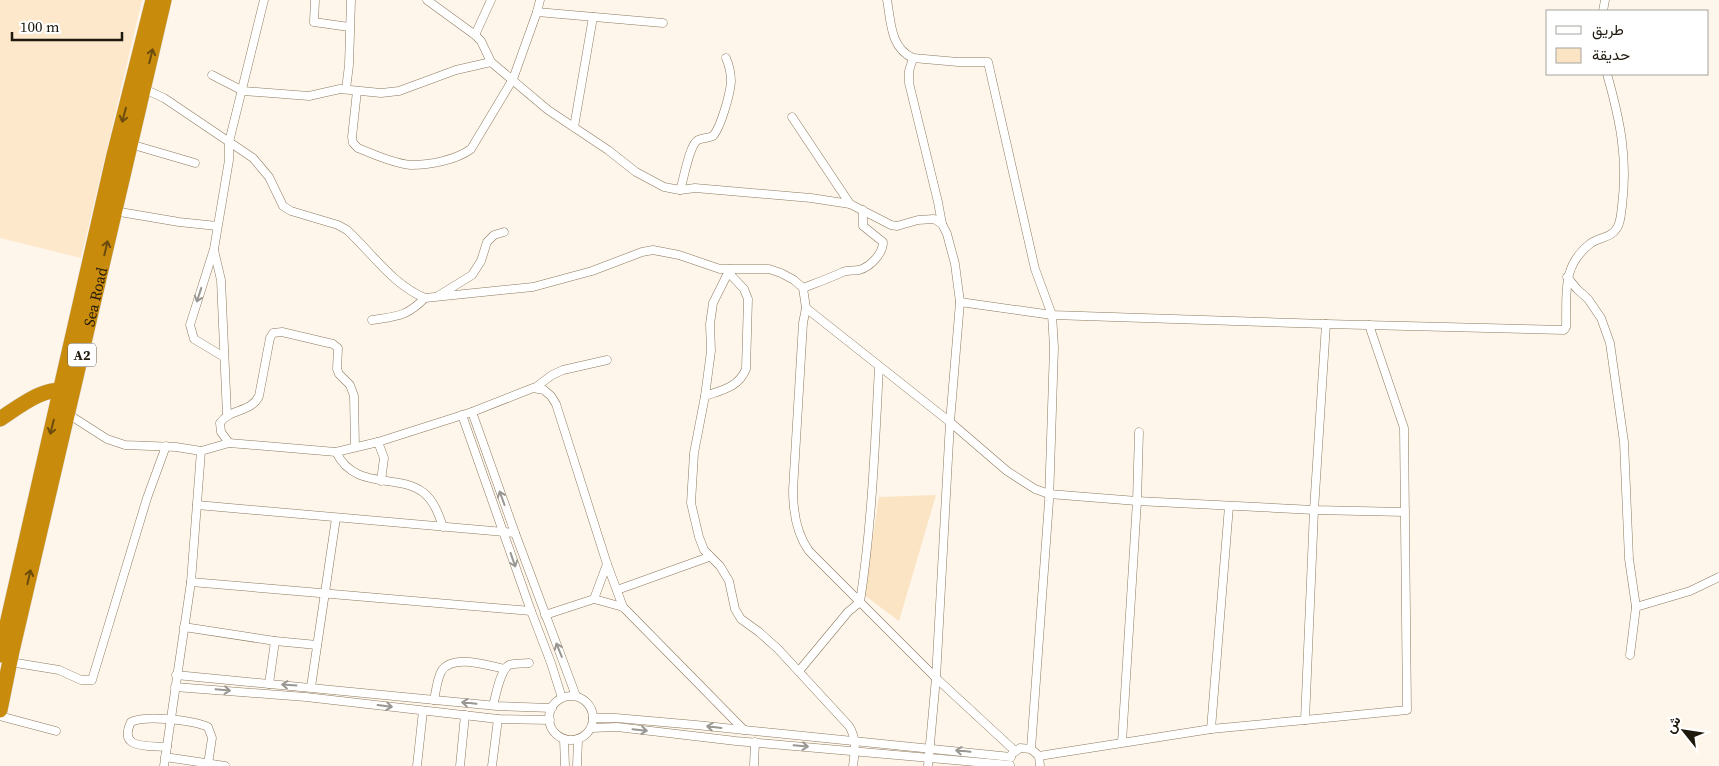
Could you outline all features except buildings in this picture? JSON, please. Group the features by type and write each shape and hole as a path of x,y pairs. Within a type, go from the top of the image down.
{"highway":[{"name":"Sea Road","path":"5,658 68,414 64,373 78,339 114,211 153,0"},
{"name":"Sea Road","path":"137,87 164,0"},
{"name":"Sea Road","path":"0,710 5,658 78,339 124,152"},
{"path":"0,408 64,373"},
{"path":"0,418 45,393 67,391"}],"street":[{"path":"224,358 194,339 190,329 193,313 214,249 227,174 229,142 264,0"},
{"path":"316,0 314,22 349,27"},
{"path":"346,89 349,65 351,0"},
{"path":"426,0 481,41 491,62 548,110 608,150 636,172 664,187 680,190 695,188 811,198 850,204 891,225 898,226 918,220 934,219 942,224"},
{"path":"474,35 491,0"},
{"path":"357,91 352,137 355,146 410,165 445,161 464,154 471,149 513,80 540,0"},
{"path":"887,0 895,42 902,52 913,58 958,62 988,62 1035,268 1052,315 1054,347 1049,494 1031,749"},
{"path":"537,12 663,24"},
{"path":"574,127 593,17"},
{"path":"680,190 695,142 699,139 714,136 720,125 731,82 726,58"},
{"path":"913,58 909,71 909,83 942,224 947,234 955,264 960,302 950,422 936,678 929,762"},
{"path":"212,75 243,91 309,96 331,90 346,89 381,93 400,91 456,70 491,62"},
{"path":"960,302 1052,315 1564,330 1566,327 1567,277 1570,268 1581,253 1593,242 1612,234 1618,227 1620,220 1624,194 1624,155 1622,131 1608,75"},
{"path":"137,87 164,98 253,158 269,178 283,206 291,211 338,225 347,230 396,280 417,295 425,298 533,287 592,271 642,252 653,250 679,255 720,269 769,269 794,280 803,288 806,308 802,330 793,490 793,506 803,542 809,551 1013,754"},
{"path":"792,117 850,204"},
{"path":"124,152 195,163"},
{"path":"803,288 846,271 859,270 870,264 879,254 883,247 883,242 863,226 863,210"},
{"path":"114,211 179,222 217,226"},
{"path":"436,297 472,275 481,261 490,237 504,232"},
{"path":"214,249 220,280 224,327 228,414"},
{"path":"729,270 713,303 710,324 711,351 694,453 691,503 701,544 710,557 720,566 729,581 736,609 741,619 759,632 799,671 849,726 853,732 855,742 853,766"},
{"path":"705,396 734,385 743,376 746,369 748,299 744,289 729,270"},
{"path":"1567,277 1588,298 1601,318 1610,343 1624,442 1628,540 1636,607 1630,656"},
{"path":"372,320 401,316 412,311 425,298"},
{"path":"806,308 950,422 983,452 1021,481 1049,494 1229,506 1405,512"},
{"path":"1305,720 1314,510 1326,324"},
{"path":"1039,756 1211,729 1276,721 1407,710 1404,428 1369,325"},
{"path":"229,443 221,432 220,426 228,414 256,402 259,396 268,342 273,333 282,332 337,346 339,352 337,369 339,374 350,385 354,396 355,447"},
{"path":"68,414 100,434 125,445 166,446 201,451 229,443 336,452 378,442 472,412 536,387 562,370 608,360"},
{"path":"799,671 848,612 860,602 871,505 879,367"},
{"path":"536,387 546,392 556,404 623,607 744,730"},
{"path":"472,412 514,533 576,696"},
{"path":"462,415 562,698"},
{"path":"1122,742 1137,501 1139,432"},
{"path":"378,442 384,458 381,481"},
{"path":"5,658 59,670 81,680 92,680 146,498 166,446"},
{"path":"201,451 190,582 165,762 225,766"},
{"path":"336,452 345,466 354,472 381,481 405,484 426,494 438,513 443,526"},
{"path":"197,505 514,533"},
{"path":"1211,729 1229,506"},
{"path":"311,687 336,518"},
{"path":"617,590 710,557"},
{"path":"594,599 608,564"},
{"path":"1636,607 1690,591 1719,577"},
{"path":"190,582 325,595 531,611"},
{"path":"545,615 594,599 623,607"},
{"path":"184,627 275,641 318,645"},
{"path":"269,684 275,641"},
{"path":"434,700 442,671 451,664 459,661 471,662 505,669"},
{"path":"493,705 500,679 505,669 509,665 529,664"},
{"path":"176,675 434,700 552,708"},
{"path":"175,686 306,697 498,719 550,720"},
{"path":"576,696 588,704 594,718 591,728 586,735 578,739 564,739 554,732 550,720 552,708 562,698 576,696"},
{"path":"524,719 526,707"},
{"path":"417,766 423,710"},
{"path":"460,766 465,715"},
{"path":"0,716 56,730"},
{"path":"167,747 138,746 128,738 130,722 155,718 194,722 208,727 212,738 208,764"},
{"path":"594,718 625,718 855,742 1013,754"},
{"path":"492,766 498,719"},
{"path":"591,728 617,727 855,751 929,762 1010,766 1013,754 1020,748 1031,749 1039,756 1040,766"},
{"path":"564,739 565,766"},
{"path":"577,766 578,739"},
{"path":"754,766 755,742"}],"shaded area":[{"path":"0,0 142,0 81,258 0,238"}],"green space":[{"path":"936,495 899,621 864,595 879,497"}]}
